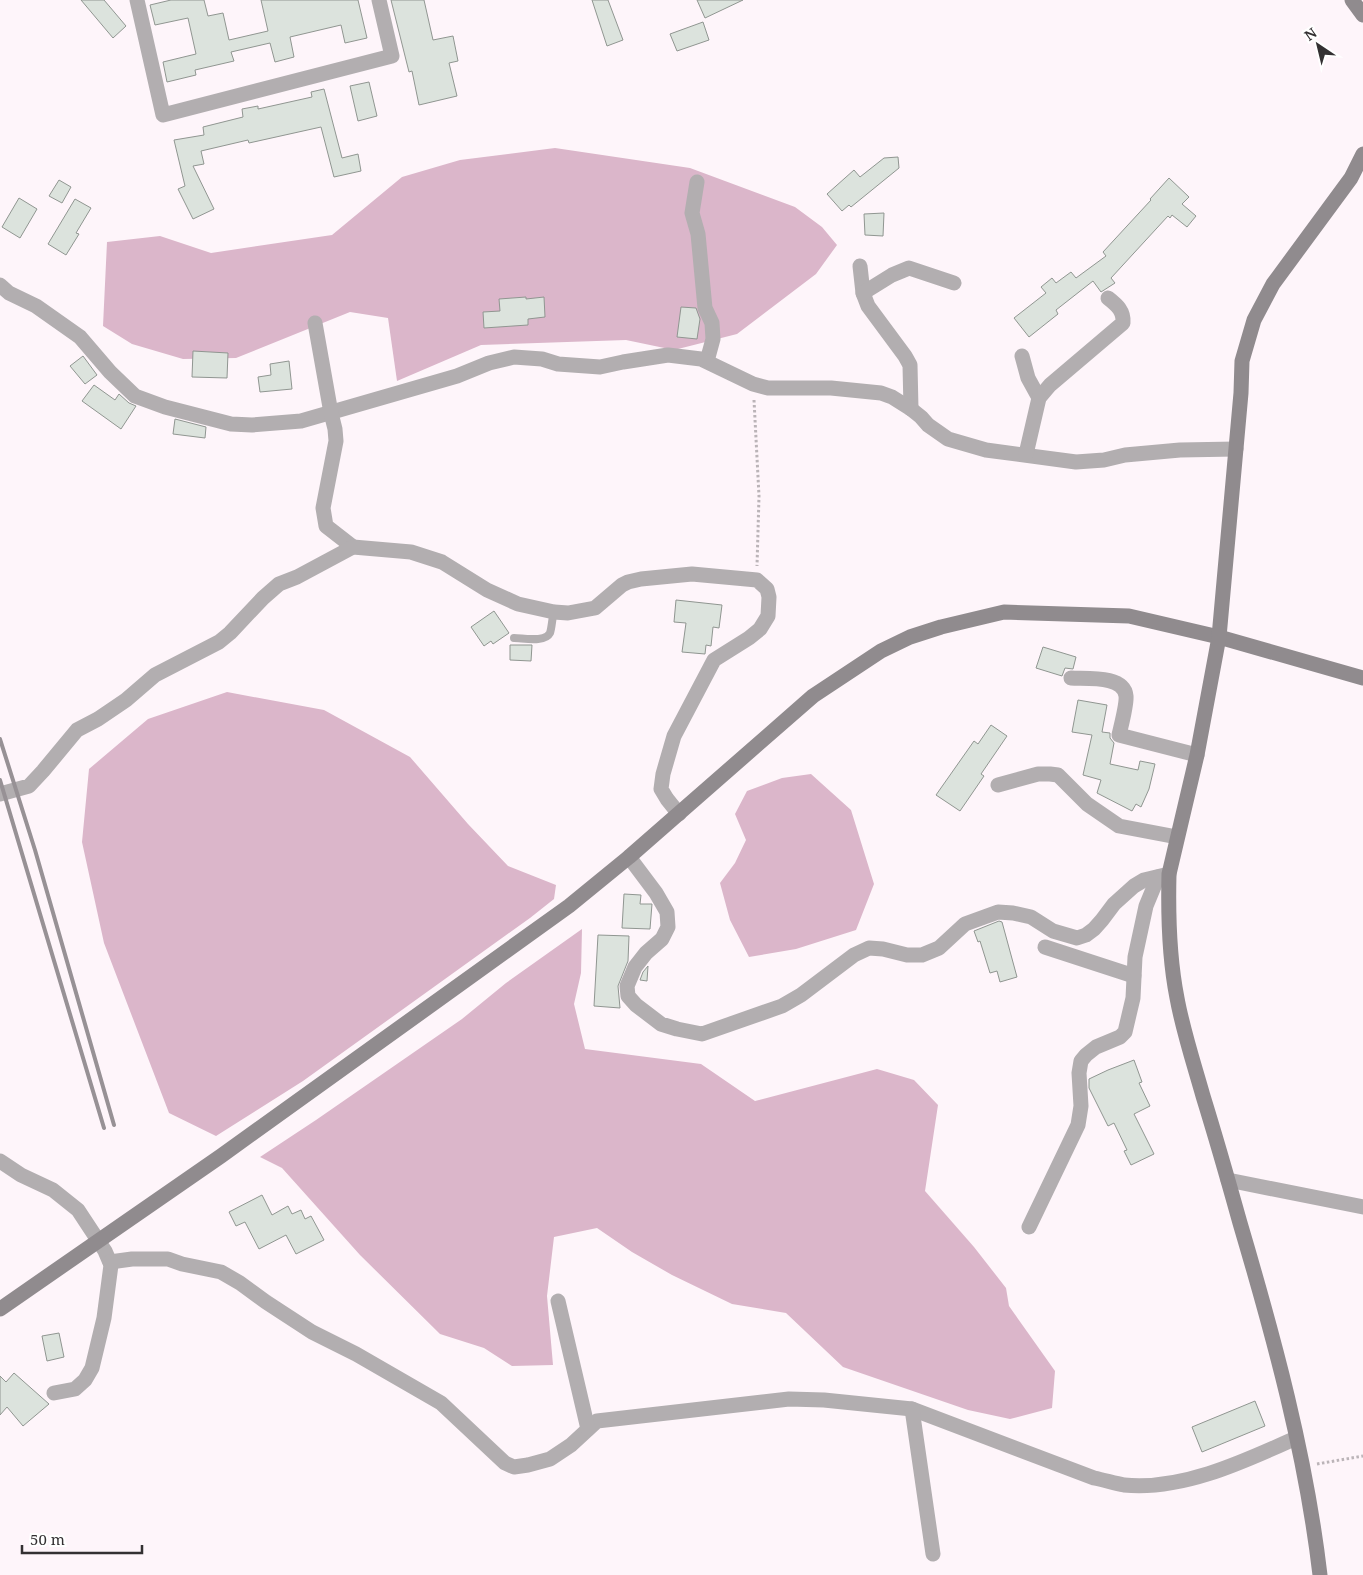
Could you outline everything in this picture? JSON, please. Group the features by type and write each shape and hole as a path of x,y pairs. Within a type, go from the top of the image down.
{"street":[{"path":"137,0 162,116 392,56 379,0"},
{"path":"1352,0 1363,15"},
{"path":"1029,1227 1078,1126 1081,1106 1079,1073 1081,1061 1086,1054 1096,1047 1120,1037 1129,1019 1133,998 1135,957 1146,906 1164,875 1177,837 1197,755 1219,637 1242,361 1254,320 1273,284 1351,178 1363,154"},
{"path":"697,182 692,213 698,234 705,308 712,323 713,339 706,361"},
{"path":"860,266 863,293 868,306 910,365 911,409"},
{"path":"863,293 908,268 954,283"},
{"path":"0,285 36,306 80,337 110,372 135,396 165,408 231,424 252,425 301,420 331,413 457,376 489,363 514,357 542,359 558,364 600,367 668,355 701,359 753,384 768,388 831,388 881,392 911,409 922,417 928,425 948,439 986,450 1076,462 1180,450 1236,449"},
{"path":"1026,454 1039,398 1050,384 1123,323 1123,316 1118,306 1108,298"},
{"path":"315,323 336,441 323,508 326,526 353,547 411,552 442,562 487,590 518,604 554,612 568,613 595,608 622,585 641,579 692,574 757,580 767,588 769,597 768,616 760,628 749,638 714,660 674,736 661,788 679,814"},
{"path":"1022,356 1028,378 1039,398"},
{"path":"0,794 29,786 77,730 98,719 126,700 155,676 219,642 279,584 297,577 353,547"},
{"path":"1,1307 221,1156 569,906 679,814 813,696 881,650 941,626 1004,612 1128,616 1219,637 1363,678"},
{"path":"1071,678 1107,679 1122,686 1126,696 1119,735 1197,755"},
{"path":"998,785 1038,774 1058,775 1087,804 1120,826 1177,837"},
{"path":"629,857 664,906 667,912 668,927 662,939 646,953 635,967 627,986 628,996 636,1005 661,1024 702,1034 782,1006 854,954 869,948 883,949 907,955 922,955 939,948 965,924 998,912 1013,912 1031,917 1053,931 1077,938 1086,935 1094,929 1114,904 1134,886 1144,880 1164,875"},
{"path":"1164,875 1168,894 1172,961 1177,997 1190,1053 1228,1180 1291,1408 1314,1522 1320,1575"},
{"path":"1044,947 1134,976"},
{"path":"0,1160 21,1175 53,1190 78,1210 88,1223 110,1262 104,1318 92,1368 85,1380 75,1389 54,1392"},
{"path":"1228,1180 1363,1207"},
{"path":"110,1262 132,1259 168,1259 182,1264 221,1272 312,1332 356,1354 441,1403 504,1463 514,1467 550,1458 571,1445 597,1421 789,1399 832,1400 912,1409 955,1427 1094,1478 1124,1485 1151,1485 1185,1480 1238,1465 1296,1438"},
{"path":"558,1302 588,1429"},
{"path":"912,1409 933,1554"}],"lane":[{"path":"514,638 540,639 547,636 550,633 554,612"}],"path":[{"path":"753,384 759,496 757,580"},
{"path":"1302,1467 1363,1456"}],"shaded area":[{"path":"555,148 690,168 795,207 822,227 837,245 816,274 737,334 674,350 626,340 481,345 397,381 388,318 350,312 236,358 183,359 132,344 103,326 107,242 160,236 211,253 332,235 402,177 460,160"},
{"path":"227,692 324,710 410,757 468,824 508,866 556,885 554,899 530,918 303,1081 216,1136 169,1113 104,943 82,842 89,769 148,719"},
{"path":"811,774 851,810 874,884 856,930 796,949 749,957 730,920 720,883 735,863 746,840 735,814 747,791 782,778"},
{"path":"582,929 581,973 574,1004 585,1049 701,1064 755,1101 877,1069 914,1080 938,1105 925,1191 974,1247 1006,1288 1009,1306 1055,1371 1052,1408 1010,1419 968,1410 843,1367 786,1313 732,1304 672,1275 632,1252 597,1228 554,1237 547,1296 553,1365 512,1366 484,1348 440,1334 360,1255 282,1168 260,1157 462,1019 506,983"}],"building":[{"path":"81,0 104,0 126,26 113,38"},
{"path":"171,0 204,0 208,16 223,13 229,40 268,31 261,0 358,0 367,38 345,43 341,25 290,37 294,57 275,62 270,43 231,52 234,61 195,70 196,75 167,82 163,62 196,54 188,18 155,25 150,5"},
{"path":"391,0 424,0 433,40 453,36 458,61 449,63 457,96 419,105 412,71 409,72"},
{"path":"592,0 608,0 623,40 607,46"},
{"path":"697,0 743,0 705,18"},
{"path":"703,22 709,40 677,51 670,34"},
{"path":"369,82 377,116 358,121 350,86"},
{"path":"324,89 342,158 358,154 361,171 334,177 321,127 249,143 248,140 201,151 204,164 193,166 214,209 193,219 178,189 185,186 174,140 204,135 203,127 243,117 242,109 258,106 258,109 312,97 311,92"},
{"path":"898,157 899,168 851,207 849,205 842,211 827,194 854,170 860,177 884,158"},
{"path":"1169,178 1189,197 1182,204 1196,216 1187,227 1172,215 1170,218 1168,216 1111,278 1115,283 1101,292 1093,281 1056,310 1058,314 1029,337 1014,318 1046,293 1041,287 1052,278 1056,283 1071,272 1076,278 1106,256 1103,252"},
{"path":"59,180 71,187 62,203 49,196"},
{"path":"19,198 37,209 20,238 2,227"},
{"path":"75,199 91,208 76,233 79,234 66,255 48,244"},
{"path":"884,213 883,236 865,235 864,214"},
{"path":"526,297 526,299 544,297 545,317 528,319 528,325 484,328 483,312 500,311 499,299"},
{"path":"681,307 696,308 700,319 697,339 677,337"},
{"path":"193,351 228,353 227,378 192,377"},
{"path":"83,356 97,375 85,384 70,366"},
{"path":"289,361 292,389 260,392 258,377 271,375 270,364"},
{"path":"94,385 115,400 119,394 129,403 136,406 121,429 82,401"},
{"path":"175,419 206,427 205,438 173,434"},
{"path":"676,600 722,605 719,628 713,627 711,646 706,645 705,654 682,652 686,623 674,622"},
{"path":"494,611 509,633 493,644 491,641 484,646 471,627"},
{"path":"510,645 532,645 531,661 510,660"},
{"path":"1043,647 1076,657 1073,669 1065,668 1062,676 1036,668"},
{"path":"1078,700 1107,705 1102,732 1110,733 1110,738 1114,743 1110,764 1138,770 1140,761 1155,764 1149,789 1141,807 1136,804 1132,811 1097,793 1101,780 1083,775 1092,735 1072,732"},
{"path":"991,725 1007,736 981,774 984,776 960,811 936,795 974,741 978,744"},
{"path":"624,894 641,895 640,904 652,904 650,929 622,928"},
{"path":"999,921 1002,922 1017,977 1000,982 997,971 990,973 980,941 978,942 974,931"},
{"path":"598,935 629,936 628,961 618,986 620,1008 594,1006"},
{"path":"648,966 647,981 640,980 643,972"},
{"path":"1134,1060 1142,1082 1139,1083 1150,1106 1134,1114 1154,1154 1131,1165 1124,1151 1127,1150 1114,1123 1108,1126 1089,1088 1089,1079"},
{"path":"262,1195 272,1215 288,1206 292,1214 301,1210 305,1219 311,1216 324,1240 296,1254 286,1235 259,1249 245,1222 236,1226 229,1212"},
{"path":"59,1333 64,1357 47,1361 42,1336"},
{"path":"14,1373 49,1404 23,1426 7,1407 0,1415 0,1376 6,1382"},
{"path":"1255,1401 1265,1426 1202,1452 1192,1427"}],"railway":[{"path":"0,739 35,850 114,1125"},
{"path":"0,780 104,1128"}]}
